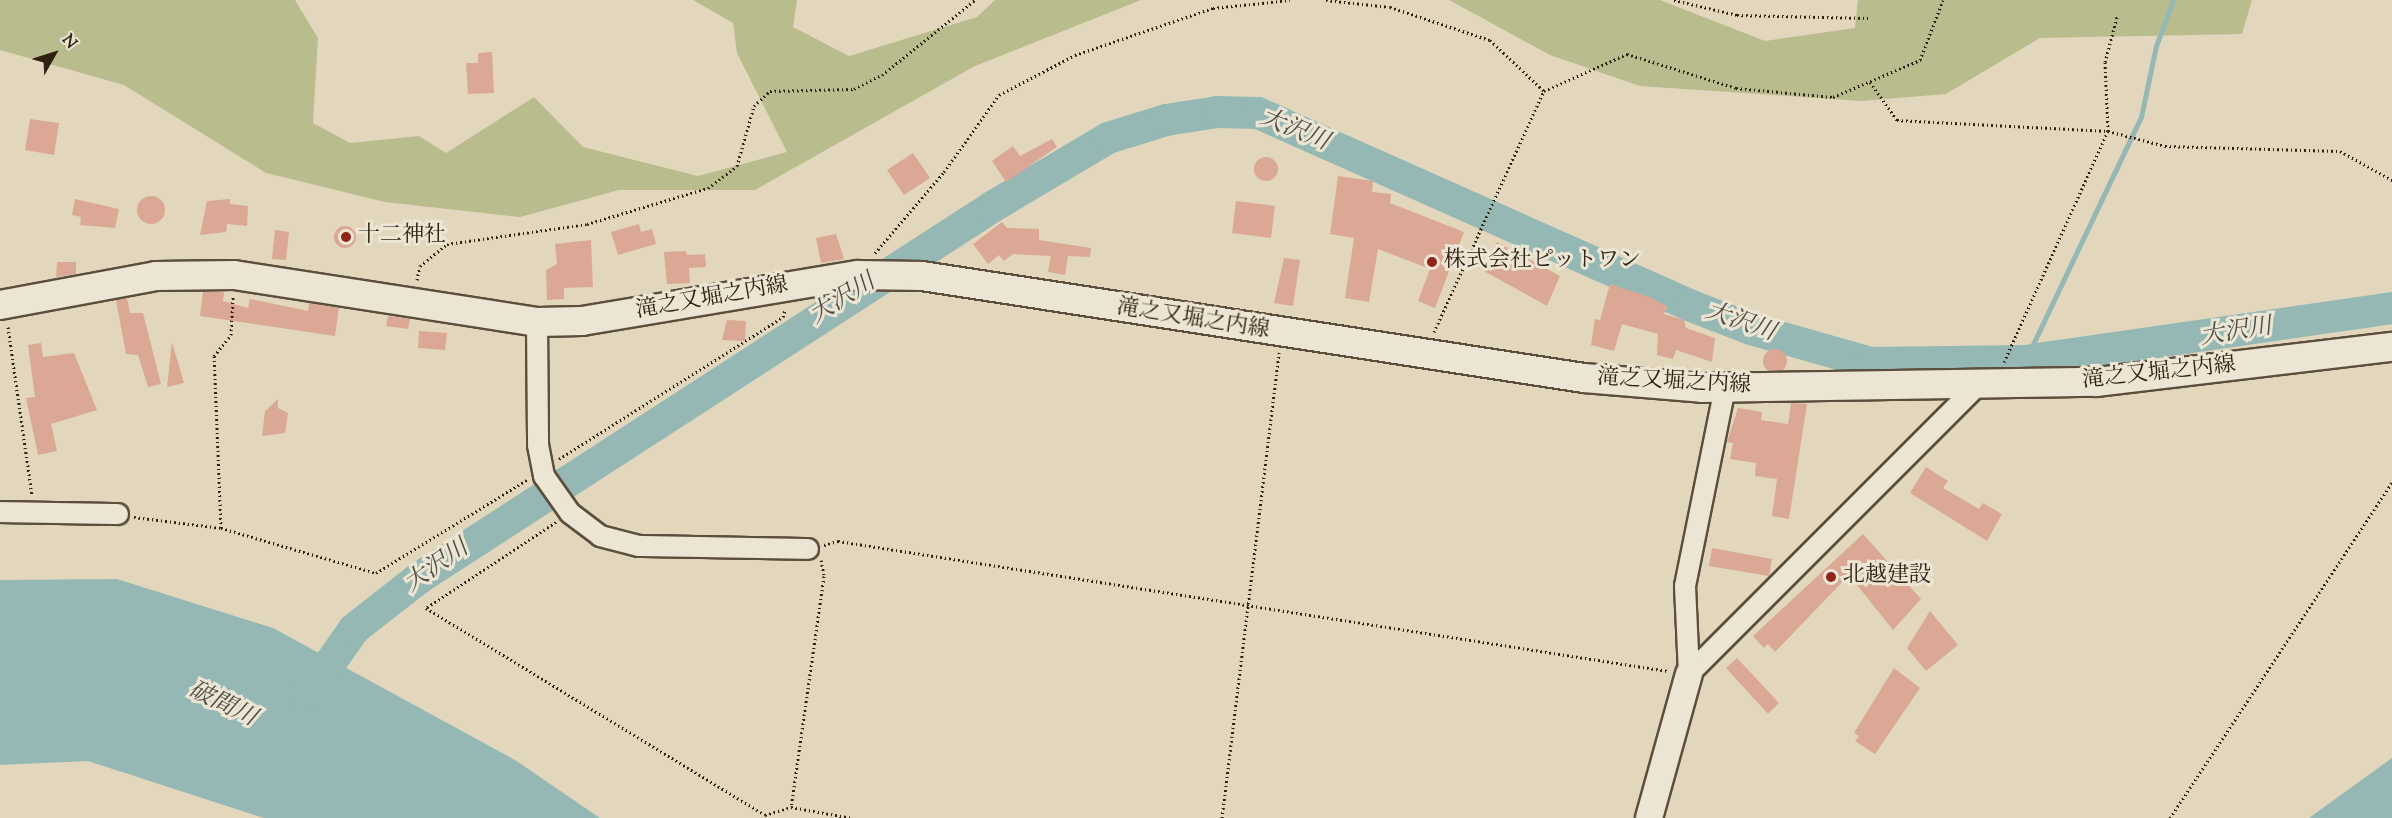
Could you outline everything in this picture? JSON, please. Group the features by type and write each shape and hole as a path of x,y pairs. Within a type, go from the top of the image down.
{"main road":[{"name":"滝之又堀之内線","path":"2,305 156,276 234,275 537,322 582,321 859,275 922,276 1281,334 1425,351 1584,378 1725,388 2097,382 2392,347"}],"street":[{"path":"537,322 544,473 569,512 600,536 639,546 808,549"},
{"path":"1689,674 1985,385"},
{"path":"1649,818 1689,674 1685,586 1725,388"},
{"path":"0,512 118,514"}],"path":[{"path":"412,303 420,266 447,244 587,224 708,188 737,166 754,106 770,91 854,89 882,75 975,0"},
{"path":"859,275 999,95 1075,55 1213,8 1290,0"},
{"path":"1326,0 1390,8 1490,40 1544,91"},
{"path":"1674,0 1737,15 1868,18"},
{"path":"1425,351 1544,91 1627,54 1736,88 1833,97 1920,60 1943,0"},
{"path":"1985,385 2108,132 2105,62 2117,17"},
{"path":"1870,82 1897,120 2108,132 2165,146 2340,151 2392,180"},
{"path":"221,528 214,356 231,336 234,275"},
{"path":"118,514 221,528 376,573 544,473 783,317 792,285"},
{"path":"2,305 34,511"},
{"path":"1222,818 1281,334"},
{"path":"2170,818 2392,482"},
{"path":"569,512 426,608 765,815 791,807 852,818"},
{"path":"808,549 838,541 1248,607 1689,674"},
{"path":"791,807 824,576 821,559 808,549"}],"green space":[{"path":"0,0 295,0 318,38 313,123 350,143 419,136 446,153 534,97 583,147 698,176 787,152 737,53 733,23 693,0 797,0 793,27 849,56 977,17 995,0 1141,0 975,66 755,190 619,190 520,217 385,202 266,173 124,85 0,50"},
{"path":"1449,0 1660,0 1765,41 1855,28 1858,0 2252,0 2242,34 2040,38 1946,94 1861,101 1640,86 1550,55"}],"water":[{"name":"破間川","path":"117,579 273,628 515,760 600,818 264,818 88,761 0,765 0,580"},
{"path":"2392,758 2392,818 2309,818"}],"building":[{"path":"492,52 494,93 468,94 466,63 478,63 478,53"},
{"path":"30,119 59,123 54,155 25,150"},
{"path":"1052,139 1057,147 1006,182 992,161 1013,146 1020,156"},
{"path":"913,153 930,178 904,195 887,170"},
{"path":"1266,157 1275,160 1278,169 1275,178 1266,181 1257,178 1254,169 1257,160"},
{"path":"1338,176 1373,181 1372,192 1391,194 1390,203 1464,232 1435,308 1418,301 1430,269 1378,249 1369,302 1345,298 1354,238 1330,234"},
{"path":"151,196 161,200 165,210 161,220 151,224 141,220 137,210 141,200"},
{"path":"75,199 119,209 115,228 80,225 81,217 72,215"},
{"path":"230,199 230,204 248,206 247,226 227,224 226,232 200,235 207,201"},
{"path":"1236,201 1275,206 1271,238 1232,233"},
{"path":"1002,222 1007,228 1039,229 1039,240 1091,248 1090,257 1068,256 1065,275 1048,272 1051,256 1013,254 1004,261 999,255 988,264 973,244"},
{"path":"639,224 641,232 652,229 656,244 618,255 611,232"},
{"name":"十二神社","path":"345,226 353,229 356,237 353,245 345,248 337,245 334,237 337,229"},
{"path":"275,230 289,232 286,260 272,259"},
{"path":"836,234 844,259 821,263 816,238"},
{"path":"591,240 593,287 564,288 564,299 547,300 546,270 557,264 555,244"},
{"path":"1497,242 1560,276 1547,306 1484,271"},
{"path":"686,251 687,255 705,254 706,267 689,268 690,283 667,284 664,252"},
{"path":"1284,258 1300,260 1293,306 1274,303"},
{"path":"57,262 76,262 76,274 56,277"},
{"path":"1610,284 1652,298 1668,307 1664,314 1684,320 1686,328 1715,338 1712,362 1676,350 1673,359 1657,355 1658,334 1622,324 1614,351 1591,345 1595,319 1600,320"},
{"path":"203,292 224,292 223,301 248,308 250,299 308,311 309,303 339,308 335,336 200,316"},
{"path":"127,298 130,313 143,313 161,384 148,387 138,355 126,354 116,300"},
{"path":"388,316 410,319 408,329 386,326"},
{"path":"727,320 746,321 745,341 722,340"},
{"path":"419,331 447,333 445,350 418,348"},
{"path":"172,342 184,383 167,387"},
{"path":"41,343 43,357 74,353 97,410 51,424 57,451 38,455 26,398 35,397 28,345"},
{"path":"1775,349 1783,353 1787,361 1783,369 1775,373 1767,369 1763,361 1767,353"},
{"path":"278,399 278,408 288,413 285,433 262,436 265,411"},
{"path":"1791,403 1807,404 1789,519 1772,516 1777,479 1755,476 1756,463 1730,459 1733,443 1727,442 1738,408 1762,412 1761,420 1788,424"},
{"path":"1926,467 1948,481 1943,488 1979,509 1983,503 2002,514 1987,541 1910,493"},
{"path":"1863,534 1921,599 1893,630 1849,575 1775,652 1768,644 1764,648 1753,636"},
{"path":"1712,548 1772,559 1769,576 1709,566"},
{"path":"1930,611 1958,645 1926,671 1907,648"},
{"path":"1737,658 1779,703 1768,714 1726,668"},
{"path":"1894,668 1920,688 1875,754 1855,741 1859,736 1854,733"}],"waterway":[{"path":"2025,361 2141,117 2156,46 2173,0"},
{"name":"大沢川","path":"308,695 354,629 419,578 992,207 1108,138 1166,120 1217,112 1258,113 1689,305 1751,329 1871,363 2025,361 2392,308"}],"place":[{"name":"十二神社","path":"346,237"},
{"name":"株式会社ピットワン","path":"1432,262"},
{"name":"北越建設","path":"1831,577"}]}
